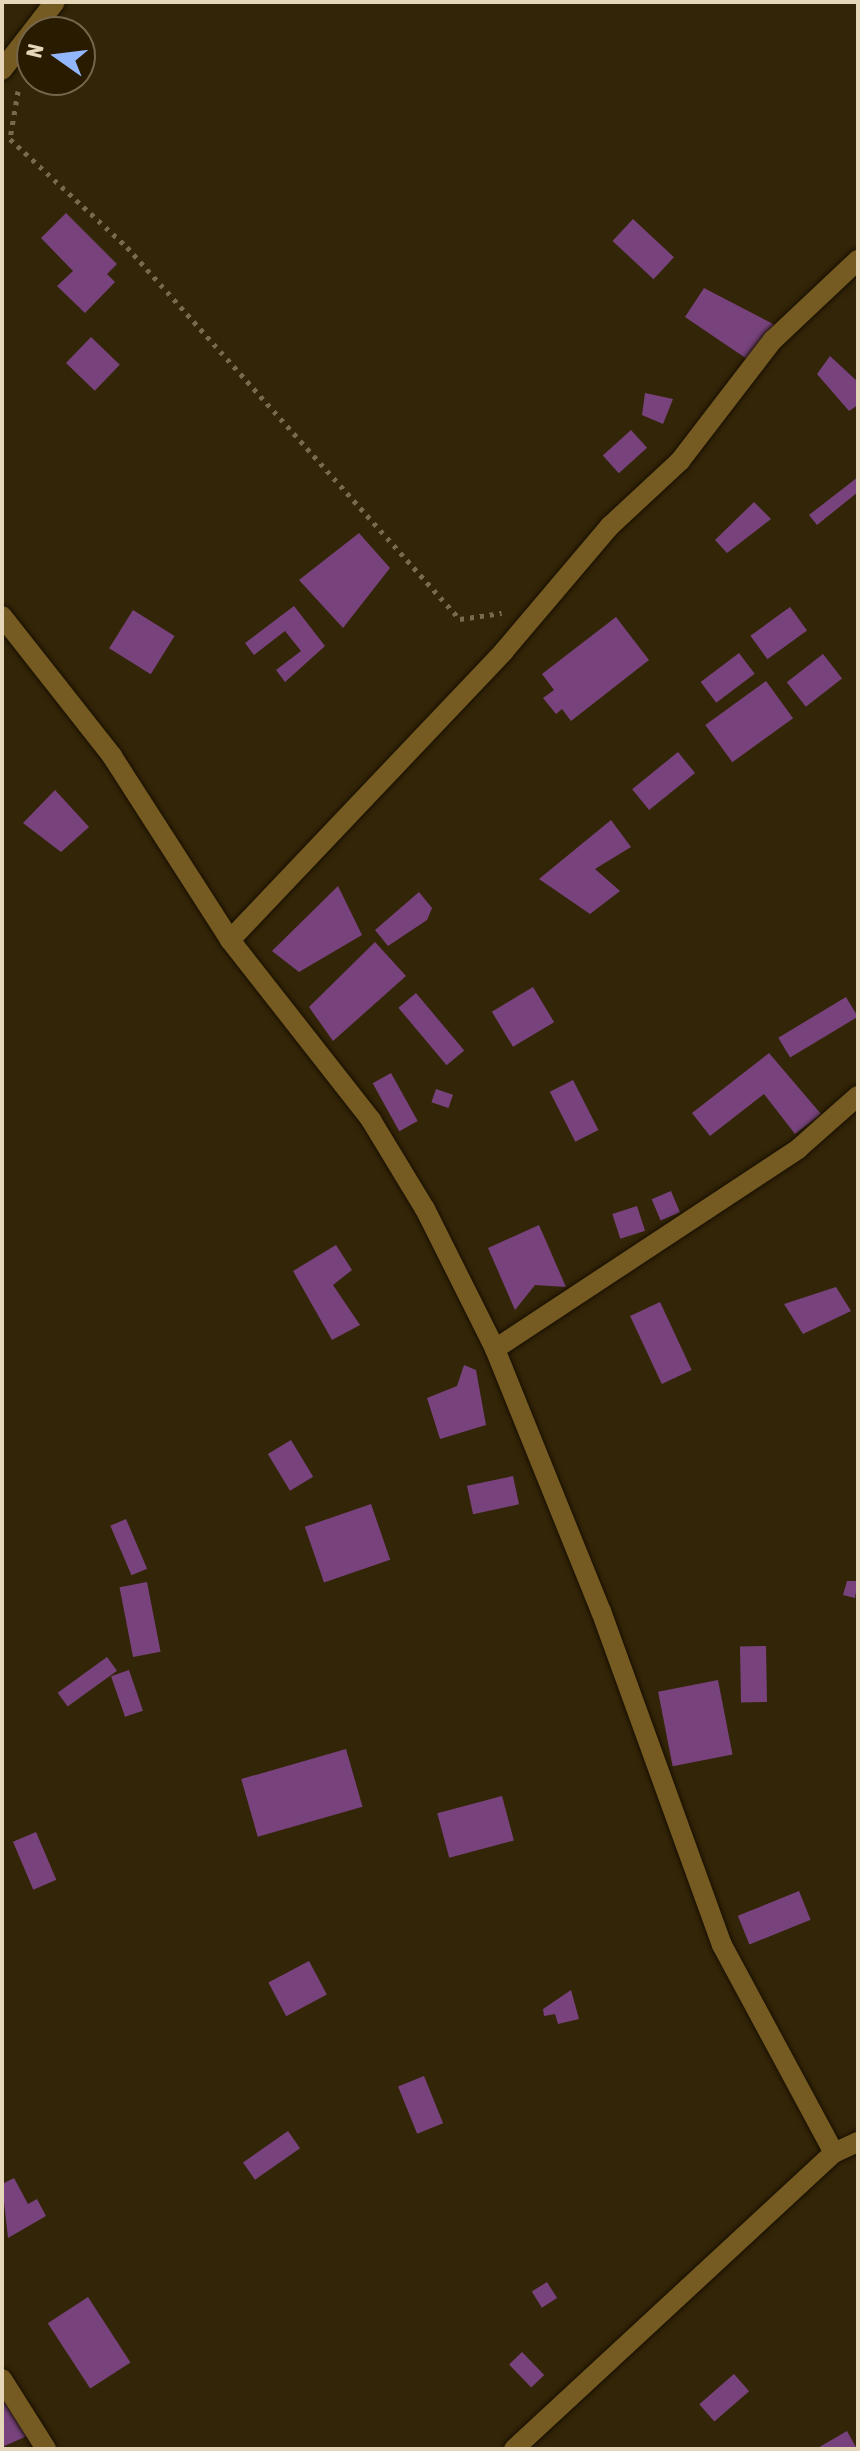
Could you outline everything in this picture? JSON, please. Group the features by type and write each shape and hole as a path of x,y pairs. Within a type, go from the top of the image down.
{"street":[{"path":"2,70 16,52"},
{"path":"230,940 542,606 610,526 680,461 773,340 858,260"},
{"path":"2,616 112,756 230,940 371,1120 495,1349 601,1611 722,1945 834,2153"},
{"path":"495,1349 798,1149 858,1096"},
{"path":"514,2449 834,2153 858,2142"},
{"path":"2,2379 46,2449"}],"path":[{"path":"17,96 10,139 127,247 460,619 542,606"}],"building":[{"path":"66,213 117,264 107,274 115,282 85,313 57,286 73,271 41,238"},
{"path":"633,219 674,257 653,279 613,241"},
{"path":"704,288 775,325 747,359 685,317"},
{"path":"91,337 120,365 95,391 66,363"},
{"path":"830,356 858,382 858,405 849,411 817,374"},
{"path":"645,393 673,399 663,424 642,415"},
{"path":"631,430 647,448 619,473 603,455"},
{"path":"858,477 858,492 817,525 809,515"},
{"path":"754,502 771,519 727,553 715,540"},
{"path":"359,533 390,568 343,628 299,580"},
{"path":"294,606 325,646 285,682 276,670 301,651 285,631 254,655 245,643"},
{"path":"790,607 807,630 767,659 750,636"},
{"path":"133,610 175,636 151,674 109,648"},
{"path":"616,617 649,660 571,721 562,709 556,714 543,698 554,690 542,674"},
{"path":"739,653 755,674 716,703 701,682"},
{"path":"823,654 842,678 806,707 787,682"},
{"path":"766,681 793,718 732,762 705,725"},
{"path":"678,752 695,773 649,810 632,789"},
{"path":"55,790 89,827 61,852 23,823"},
{"path":"611,820 631,847 595,869 620,891 590,914 539,879"},
{"path":"338,886 362,935 299,972 272,951"},
{"path":"419,892 432,908 427,920 388,946 375,930"},
{"path":"375,942 406,976 333,1041 309,1007"},
{"path":"533,987 554,1022 513,1047 492,1012"},
{"path":"416,993 464,1050 447,1065 398,1008"},
{"path":"846,997 858,1017 790,1057 778,1038"},
{"path":"769,1053 821,1114 795,1134 764,1094 710,1136 692,1113"},
{"path":"391,1073 418,1121 399,1131 373,1083"},
{"path":"573,1080 598,1130 575,1142 550,1092"},
{"path":"436,1089 453,1095 448,1108 431,1102"},
{"path":"671,1191 680,1212 661,1220 652,1199"},
{"path":"637,1206 645,1231 620,1239 612,1214"},
{"path":"539,1225 566,1287 535,1285 515,1310 488,1248"},
{"path":"336,1245 352,1270 333,1285 360,1325 332,1340 293,1271"},
{"path":"836,1287 851,1311 803,1334 784,1304"},
{"path":"660,1302 692,1370 662,1384 630,1316"},
{"path":"464,1365 476,1370 486,1425 440,1439 427,1398 457,1386"},
{"path":"291,1440 313,1477 290,1491 268,1454"},
{"path":"513,1476 519,1504 473,1514 467,1486"},
{"path":"371,1504 390,1560 324,1583 305,1527"},
{"path":"126,1519 147,1569 131,1575 110,1526"},
{"path":"847,1581 858,1581 855,1598 843,1595"},
{"path":"147,1582 161,1652 133,1657 120,1587"},
{"path":"740,1646 766,1646 767,1702 741,1702"},
{"path":"107,1657 117,1671 68,1707 58,1693"},
{"path":"129,1670 143,1711 125,1717 111,1676"},
{"path":"718,1680 733,1755 673,1766 658,1692"},
{"path":"346,1749 363,1807 258,1837 241,1779"},
{"path":"502,1796 514,1840 449,1858 437,1813"},
{"path":"36,1832 56,1880 33,1890 13,1842"},
{"path":"799,1891 811,1920 749,1944 738,1916"},
{"path":"309,1961 327,1995 286,2016 268,1983"},
{"path":"571,1990 579,2019 558,2024 555,2014 544,2016 543,2009"},
{"path":"424,2076 443,2123 417,2134 398,2086"},
{"path":"288,2131 300,2148 255,2180 243,2163"},
{"path":"14,2178 28,2204 37,2199 46,2216 8,2238 2,2184"},
{"path":"547,2282 557,2298 542,2308 532,2292"},
{"path":"88,2297 130,2362 90,2389 48,2323"},
{"path":"522,2352 544,2375 531,2388 509,2365"},
{"path":"734,2374 749,2391 714,2422 699,2404"},
{"path":"2,2376 34,2433 2,2447"},
{"path":"847,2431 857,2449 816,2449"}]}
